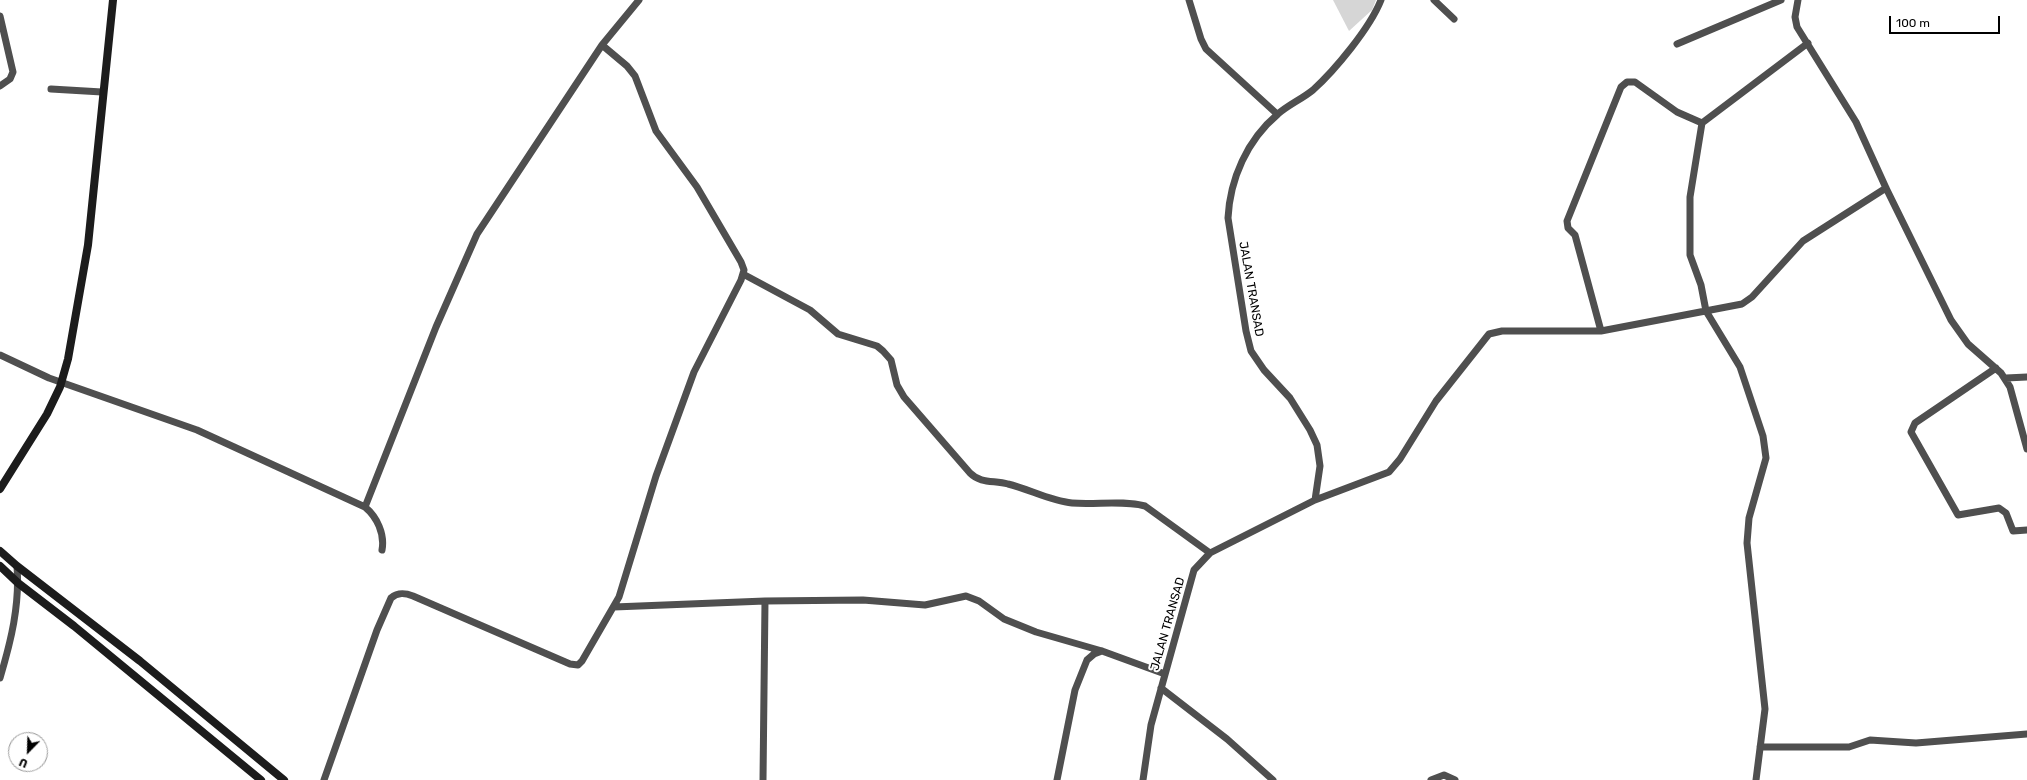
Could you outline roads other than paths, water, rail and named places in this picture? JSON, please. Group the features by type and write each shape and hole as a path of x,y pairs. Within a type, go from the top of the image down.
{"street":[{"path":"0,489 47,414 61,382 68,359 88,245 102,92 113,0"},
{"path":"365,507 436,327 477,234 602,45 639,0"},
{"path":"1189,0 1200,39 1206,49 1277,114"},
{"name":"JALAN TRANSAD","path":"1143,780 1151,725 1194,570 1210,553 1315,500 1320,466 1317,445 1310,430 1290,398 1264,370 1251,351 1246,331 1228,218 1228,201 1240,162 1256,137 1277,114 1312,90 1332,70 1364,28 1381,0"},
{"path":"1434,0 1454,20"},
{"path":"1677,44 1781,0"},
{"path":"1798,0 1797,27 1856,122 1886,188 1951,320 1968,344 2006,378 2010,387 2027,449"},
{"path":"0,16 13,72 10,79 0,86"},
{"path":"1756,780 1765,709 1748,543 1749,518 1766,458 1763,436 1740,367 1706,311 1701,285 1690,255 1690,197 1702,123 1808,43"},
{"path":"324,780 377,630 391,598 395,594 403,593 413,596 570,664 578,665 582,661 614,608 656,476 694,372 743,274 741,262 697,188 656,131 635,76 627,66 602,45"},
{"path":"1601,331 1575,235 1568,228 1567,221 1621,87 1627,82 1635,82 1677,112 1702,123"},
{"path":"51,89 102,92"},
{"path":"1315,500 1384,474 1395,467 1436,401 1489,334 1502,331 1601,331 1706,311 1748,301 1803,241 1886,188"},
{"path":"743,274 810,310 838,334 877,346 883,351 891,360 897,385 904,397 970,473 979,480 1007,484 1056,500 1072,503 1134,504 1145,506 1210,553"},
{"path":"0,355 30,370 61,382 197,430 365,507 372,513 378,523 383,541 382,550"},
{"path":"1996,368 1915,423 1911,432 1956,514 1962,516 1999,508 2006,513 2013,531 2027,530"},
{"path":"2006,378 2027,377"},
{"path":"0,551 16,566 140,661 284,780"},
{"path":"0,566 262,780"},
{"path":"0,678 11,638 18,594 16,566"},
{"path":"614,608 765,601 863,600 925,605 966,596 979,600 1004,619 1029,630 1102,651 1165,674"},
{"path":"763,780 765,601"},
{"path":"1057,780 1075,690 1087,660 1094,654 1102,651"},
{"path":"1161,688 1227,738 1273,780"},
{"path":"1760,747 1849,747 1870,740 1916,743 2027,734"},
{"path":"1431,780 1444,776 1455,780"}]}
